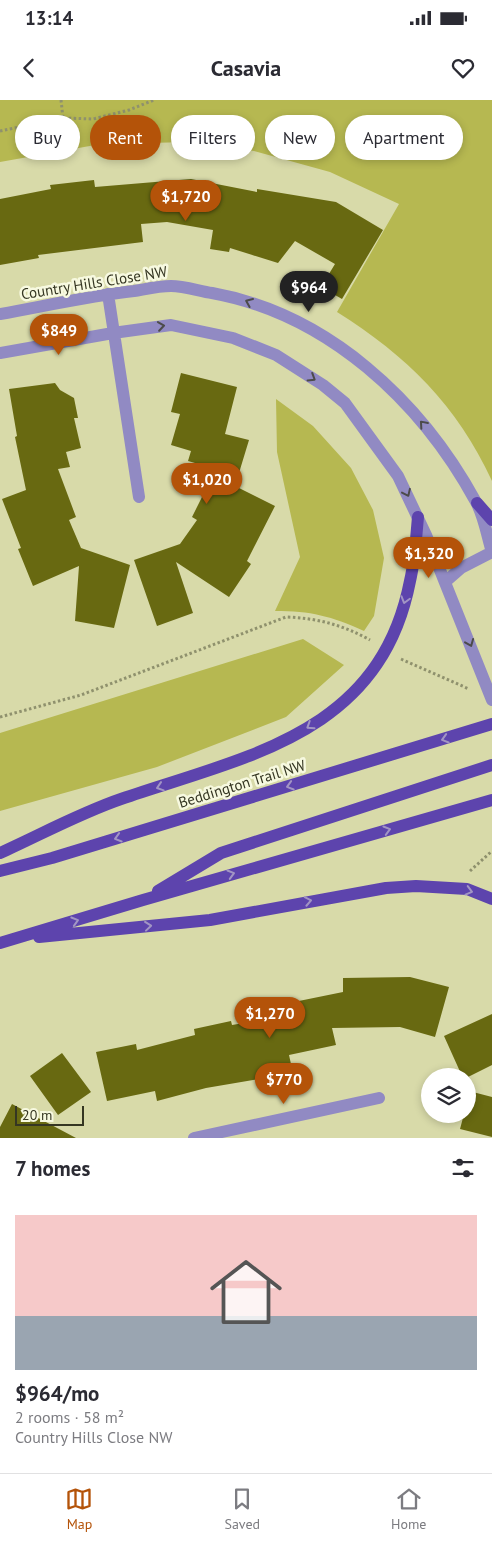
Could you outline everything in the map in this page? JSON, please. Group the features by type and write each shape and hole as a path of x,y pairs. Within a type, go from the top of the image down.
{"main road":[{"path":"477,503 492,520"},
{"path":"0,852 119,800 272,748 325,716 348,698 366,679 380,659 398,622 410,581 418,517"},
{"name":"Beddington Trail NW","path":"0,872 117,839 492,724"},
{"path":"143,900 221,853 492,765"},
{"path":"6,942 143,900 492,800"},
{"path":"6,942 210,920 386,888 416,886 467,889 492,899"}],"street":[{"name":"Country Hills Close NW","path":"0,314 108,294 172,286 242,298 298,323 348,351 401,399 429,431 477,503 492,552 461,568 445,582"},
{"path":"108,294 139,497"},
{"path":"0,353 113,332 171,325 233,338 276,355 323,385 345,403 398,476 418,517 492,700"},
{"path":"194,1138 379,1098"}],"path":[{"path":"61,100 63,115"},
{"path":"80,119 93,120 129,110 154,100"},
{"path":"0,130 15,127"},
{"path":"0,717 81,695 286,617 322,621 349,629 375,643"},
{"path":"400,659 469,689"},
{"path":"470,872 492,851"}],"shaded area":[{"path":"0,100 492,100 492,481 463,429 428,384 386,346 337,312 399,204 330,172 287,160 335,160 335,115 265,115 265,154 255,151 255,115 171,115 171,142 161,143 161,115 90,115 90,146 80,148 80,115 15,115 15,159 0,162"},
{"path":"276,399 313,426 351,468 373,510 384,558 374,616 364,631 321,615 275,611 300,557 277,452"},
{"path":"303,639 344,665 286,717 157,767 0,811 0,733"}],"building":[{"path":"191,179 257,192 257,189 336,202 383,230 342,299 321,287 335,264 295,241 278,263 230,248 229,252 210,249 213,230 167,222 141,224 143,242 38,255 39,258 0,265 0,199 51,189 50,185 94,180 95,187"},
{"path":"181,373 237,387 225,434 249,440 235,486 275,506 247,561 251,564 229,597 176,562 193,613 157,626 134,560 180,544 197,520 192,517 216,469 188,461 191,451 171,445 180,414 171,412"},
{"path":"55,383 60,390 74,398 78,418 74,418 81,448 66,452 70,467 58,469 76,517 69,520 81,548 130,565 114,628 75,621 79,566 33,586 18,549 21,548 2,499 26,490 15,437 17,436 9,389"},
{"path":"410,977 449,987 435,1037 400,1027 332,1028 336,1045 289,1055 293,1073 206,1088 157,1101 155,1091 107,1101 96,1052 136,1044 137,1050 195,1035 194,1029 231,1021 232,1025 291,1015 289,1003 343,992 343,978"},
{"path":"492,1014 492,1065 476,1073 476,1068 458,1068 444,1036"},
{"path":"62,1053 91,1092 58,1115 30,1076"},
{"path":"476,1093 492,1097 492,1137 460,1129 462,1123 476,1123"},
{"path":"12,1104 76,1138 0,1138 0,1127"}]}
